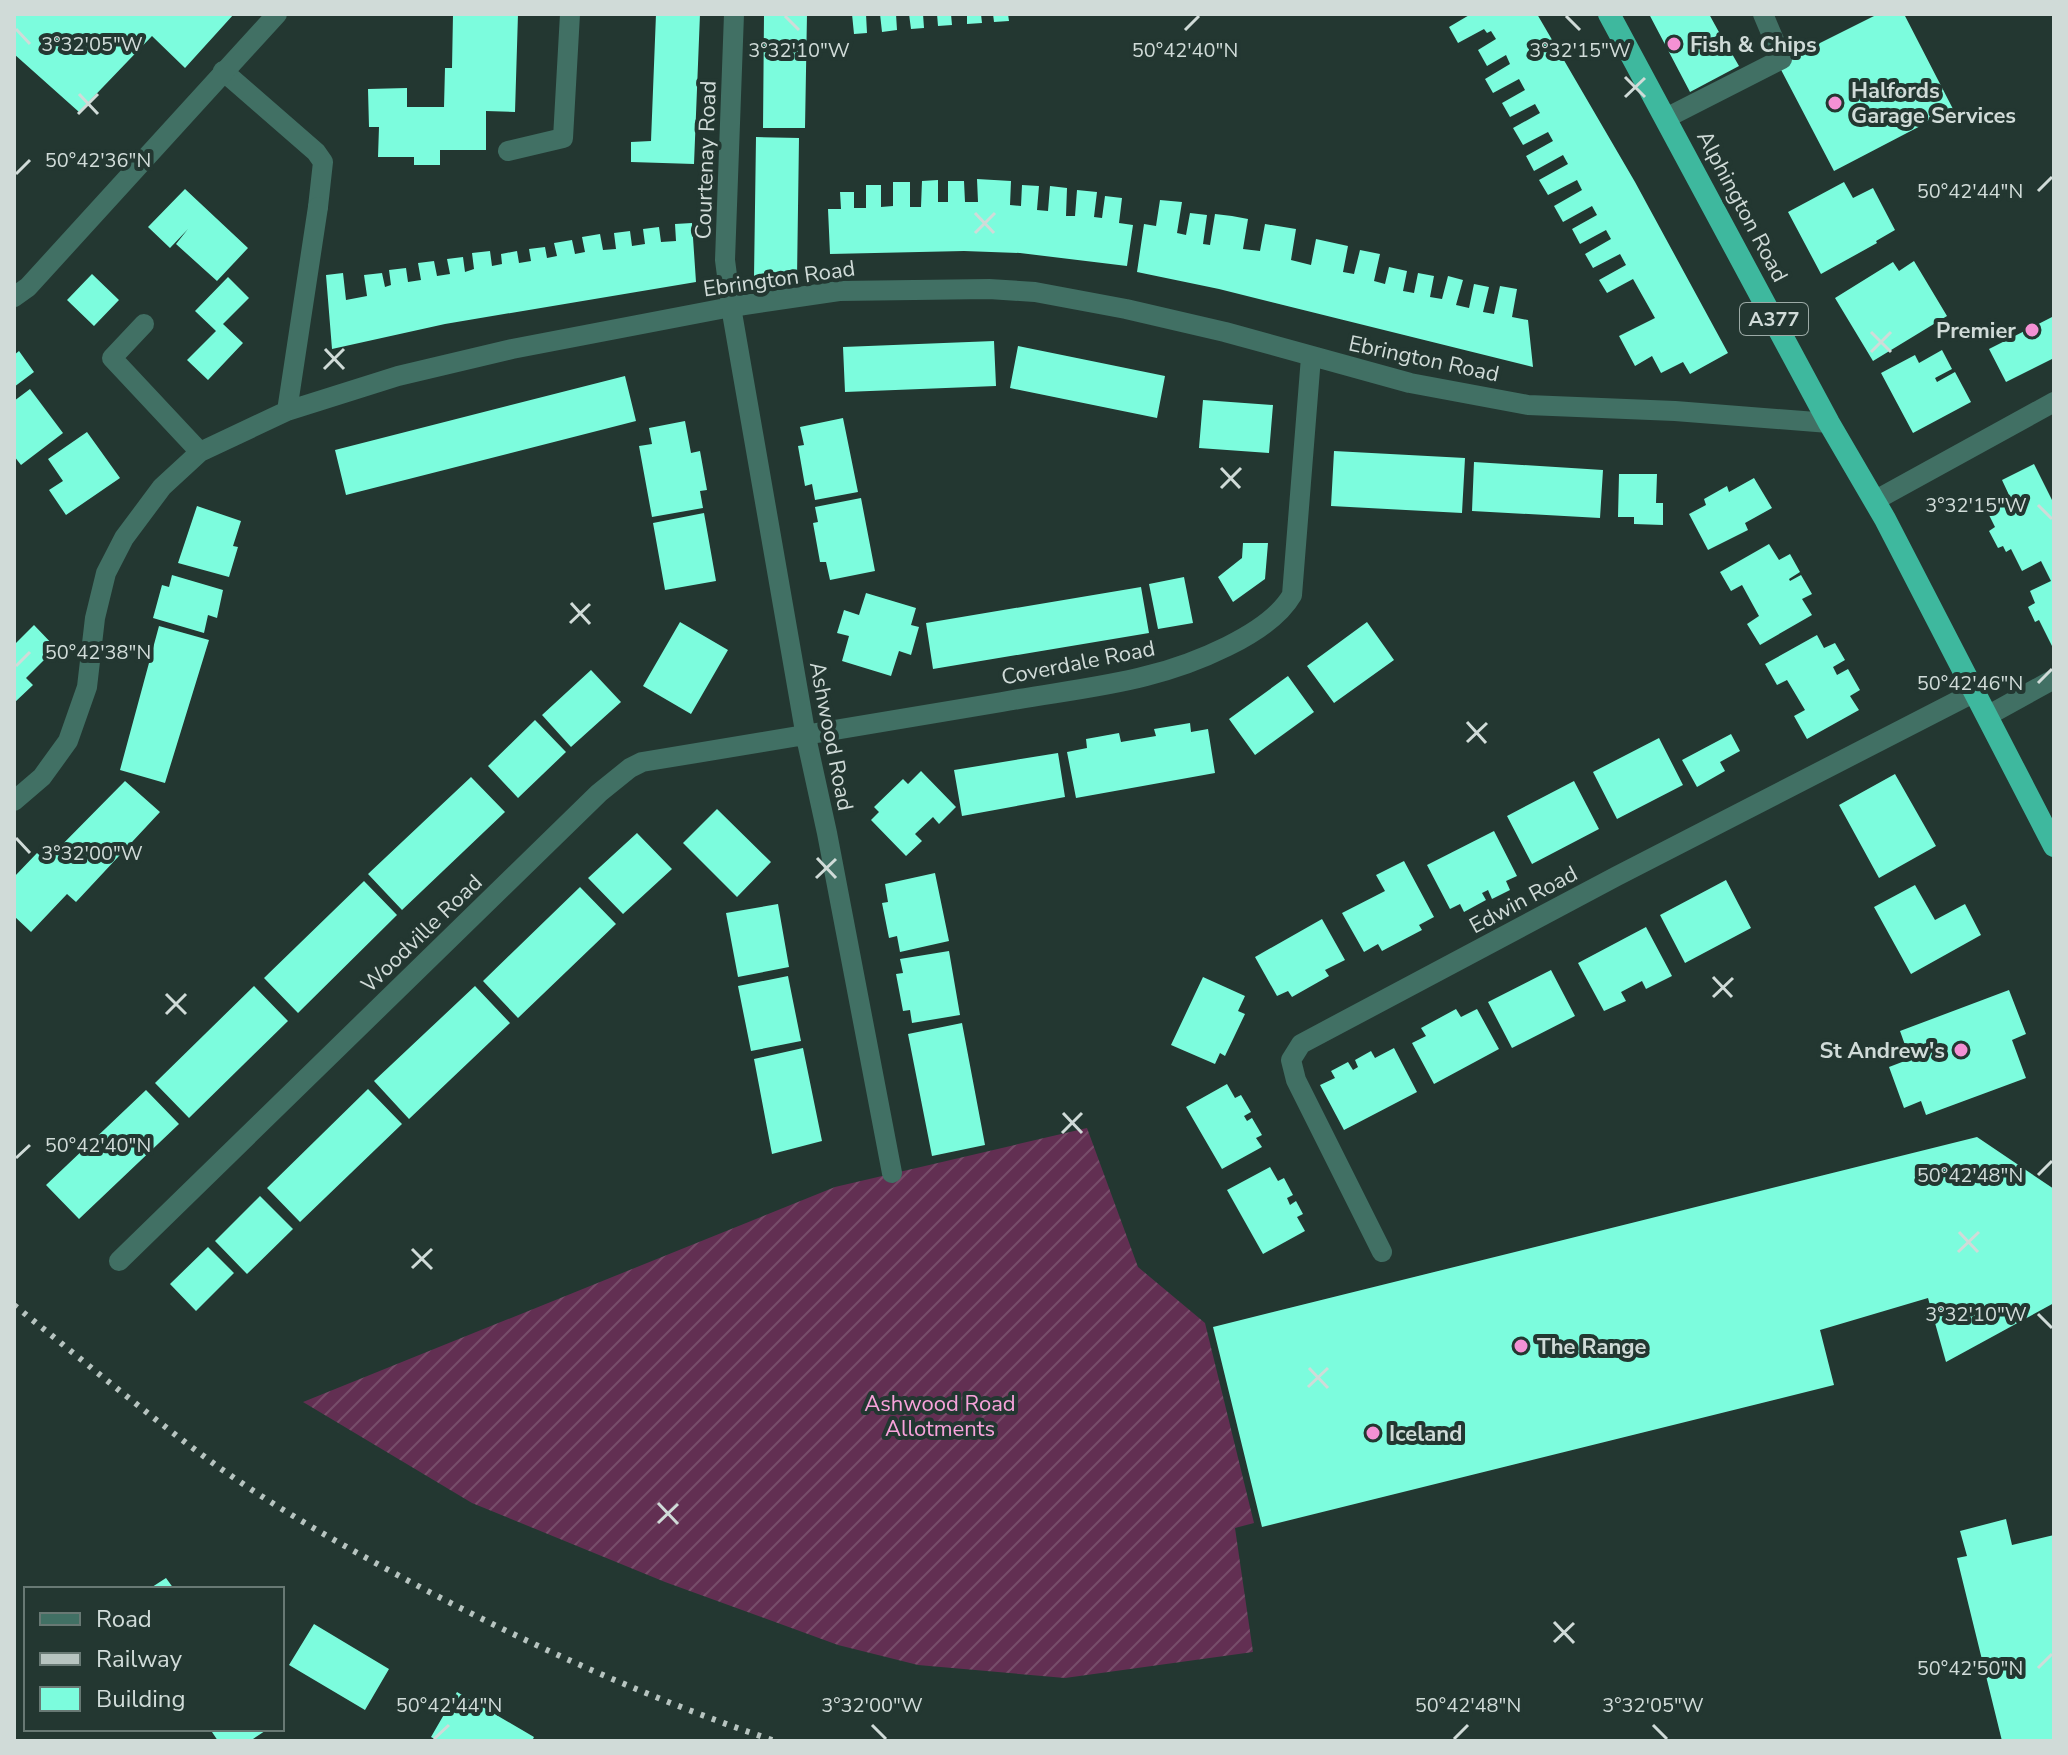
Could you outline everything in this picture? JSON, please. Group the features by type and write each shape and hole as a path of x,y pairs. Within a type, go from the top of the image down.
{"highway":[{"name":"Alphington Road","path":"1609,14 1874,501 2054,846"}],"street":[{"path":"14,297 28,287 277,14"},
{"path":"508,151 563,138 570,14"},
{"name":"Courtenay Road","path":"731,307 725,260 734,14"},
{"path":"1666,118 1782,59 1763,14"},
{"path":"223,71 323,162 287,411"},
{"name":"Ebrington Road","path":"14,801 42,777 68,741 87,687 95,618 106,573 124,538 162,487 200,452 287,411 398,376 512,349 731,307 839,291 989,289 1035,292 1210,329 1410,383 1528,405 1675,411 1829,423"},
{"name":"Ashwood Road","path":"731,307 806,737 892,1173"},
{"path":"144,324 112,358 200,452"},
{"name":"Coverdale Road","path":"806,737 1147,676 1234,644 1268,621 1285,607 1292,595 1311,357"},
{"path":"1874,501 2054,402"},
{"path":"1987,716 2054,679"},
{"name":"Edwin Road","path":"1382,1252 1296,1080 1291,1060 1301,1044 1617,876 1975,692"},
{"name":"Woodville Road","path":"119,1261 588,804 630,768 642,762 806,737"}],"green space":[{"name":"Ashwood Road Allotments","path":"1087,1128 1138,1267 1205,1323 1254,1523 1235,1528 1253,1652 1065,1678 918,1665 838,1645 665,1582 472,1503 303,1402 835,1187"}],"building":[{"path":"14,14 234,14 185,68 152,36 79,112 14,54"},
{"path":"453,14 518,14 515,112 486,111 486,150 440,150 440,165 414,165 414,157 378,157 379,127 369,127 368,89 407,88 407,107 444,107 445,68 452,68"},
{"path":"656,14 700,14 694,164 631,162 631,142 651,141"},
{"path":"764,14 807,14 805,128 763,128"},
{"path":"852,14 866,14 867,33 854,34"},
{"path":"880,14 896,14 897,30 882,32"},
{"path":"909,14 923,14 924,28 911,29"},
{"path":"937,14 951,14 952,25 938,26"},
{"path":"967,14 981,14 982,23 967,24"},
{"path":"993,14 1008,14 1009,21 994,22"},
{"path":"1471,14 1537,14 1635,182 1728,353 1690,374 1683,362 1661,373 1652,356 1635,366 1619,336 1655,318 1633,279 1607,293 1599,280 1626,265 1620,254 1593,268 1585,254 1611,239 1606,230 1580,244 1572,229 1597,215 1592,206 1563,222 1554,206 1582,190 1577,180 1548,195 1539,180 1568,164 1563,155 1534,171 1526,156 1553,141 1548,132 1523,145 1513,128 1540,113 1535,104 1510,117 1502,103 1525,90 1519,79 1493,93 1485,79 1510,64 1506,55 1487,66 1478,50 1496,39 1491,31 1487,33 1484,29 1458,43 1449,27"},
{"path":"1649,14 1709,14 1720,34 1701,44 1705,51 1724,40 1739,66 1690,92"},
{"path":"1878,14 1904,14 1953,109 1834,171 1778,64"},
{"path":"756,137 799,138 797,278 754,277"},
{"path":"977,179 1011,181 1010,205 1021,206 1022,185 1039,186 1037,210 1048,211 1050,186 1067,188 1066,216 1075,216 1077,190 1097,192 1094,217 1102,218 1105,196 1122,198 1119,223 1133,225 1127,266 1020,253 830,254 828,209 841,209 840,192 854,192 854,208 866,208 866,185 881,185 881,207 893,206 893,182 910,182 910,207 921,207 922,181 938,180 938,202 948,202 948,181 964,181 965,202 978,202"},
{"path":"1844,182 1853,198 1873,188 1895,230 1821,274 1788,212"},
{"path":"185,189 248,248 217,281 176,244 188,229 170,248 148,227"},
{"path":"1160,200 1182,202 1177,233 1186,235 1190,213 1207,215 1203,244 1210,245 1215,214 1232,216 1248,219 1243,249 1260,251 1265,224 1296,229 1291,260 1311,265 1316,239 1348,246 1343,272 1354,274 1360,250 1380,254 1374,281 1385,284 1389,267 1407,271 1403,291 1414,293 1418,273 1434,276 1430,297 1442,299 1448,276 1463,280 1456,305 1469,308 1474,284 1489,287 1483,312 1494,314 1500,286 1517,289 1512,317 1528,320 1533,367 1219,289 1137,272 1144,224 1156,226"},
{"path":"692,223 696,282 445,324 332,349 326,275 343,273 346,300 367,296 364,275 382,273 385,287 391,285 389,270 406,268 408,282 421,280 418,263 434,261 437,276 450,274 447,259 463,257 465,272 474,269 472,253 490,251 492,266 502,264 501,254 517,251 519,263 531,261 529,249 545,247 547,258 557,256 554,243 572,240 575,254 585,252 582,237 600,234 603,250 616,249 614,233 630,231 632,246 645,244 643,229 659,227 661,242 676,241 675,224"},
{"path":"1914,261 1947,316 1873,361 1835,298 1893,262 1899,271"},
{"path":"92,274 119,300 94,326 67,300"},
{"path":"228,277 249,298 223,324 243,343 208,380 187,360 216,331 195,311"},
{"path":"2054,316 2054,358 2006,382 1989,349"},
{"path":"994,341 996,386 845,392 843,347"},
{"path":"1018,346 1165,376 1157,418 1010,388"},
{"path":"1942,350 1952,369 1935,378 1937,382 1955,372 1971,402 1913,433 1881,373 1915,355 1919,363"},
{"path":"19,351 34,372 14,387 14,355"},
{"path":"625,376 636,421 346,495 335,450"},
{"path":"30,389 63,433 21,465 14,456 14,401"},
{"path":"1203,400 1273,405 1269,453 1199,448"},
{"path":"843,418 858,492 815,500 812,484 805,486 798,446 804,445 800,427"},
{"path":"685,421 691,453 700,451 707,490 700,491 703,508 652,517 639,446 652,444 649,428"},
{"path":"87,432 120,478 66,515 49,490 63,481 48,459"},
{"path":"1334,451 1465,458 1462,513 1331,506"},
{"path":"1474,462 1603,470 1600,518 1472,511"},
{"path":"2034,464 2054,504 2052,646 2039,620 2035,622 2028,607 2035,603 2030,591 2051,581 2041,561 2022,571 2011,549 2006,552 2003,546 1998,548 1989,531 1995,527 1985,507 2009,495 2002,480"},
{"path":"1619,474 1657,474 1656,503 1663,503 1663,525 1634,524 1634,517 1618,517"},
{"path":"1754,478 1772,508 1745,523 1748,530 1708,550 1689,514 1706,505 1704,499 1727,486 1729,492"},
{"path":"861,498 875,571 830,580 826,562 820,562 813,523 818,522 815,507"},
{"path":"197,506 241,521 233,546 238,547 229,577 178,563"},
{"path":"704,513 716,581 665,590 653,523"},
{"path":"1243,543 1268,543 1265,579 1233,602 1218,577 1242,558"},
{"path":"1769,544 1779,560 1790,554 1800,572 1789,579 1801,575 1812,594 1802,599 1812,615 1760,645 1747,624 1759,616 1742,585 1731,591 1720,572"},
{"path":"172,575 223,590 217,618 208,615 204,633 153,618 162,585 169,587"},
{"path":"1184,577 1193,623 1158,629 1149,584"},
{"path":"1141,587 1149,633 933,669 926,623"},
{"path":"866,593 916,608 911,625 919,627 911,655 899,651 891,676 842,661 849,636 837,633 844,610 859,615"},
{"path":"680,622 728,650 691,714 643,686"},
{"path":"1367,622 1394,660 1334,703 1307,666"},
{"path":"34,625 56,648 26,678 33,685 14,703 14,645"},
{"path":"159,626 209,640 165,783 120,770"},
{"path":"1817,635 1824,648 1835,643 1845,660 1833,667 1837,675 1848,669 1860,690 1850,696 1859,710 1807,739 1794,716 1805,710 1787,680 1777,685 1765,664"},
{"path":"591,670 621,702 571,747 542,715"},
{"path":"1288,676 1314,712 1255,755 1229,719"},
{"path":"535,720 566,752 518,798 488,766"},
{"path":"1190,723 1191,732 1208,729 1215,773 1076,798 1067,752 1087,748 1086,739 1119,733 1121,742 1156,736 1154,729"},
{"path":"1731,734 1740,751 1720,762 1725,771 1697,787 1682,760"},
{"path":"1659,738 1683,785 1617,819 1593,772"},
{"path":"1058,753 1065,797 962,816 954,770"},
{"path":"921,771 956,807 939,824 933,817 915,834 922,841 906,856 871,820 879,812 874,807 903,779 908,784"},
{"path":"1895,774 1936,846 1879,878 1839,805"},
{"path":"471,777 505,812 402,910 368,874"},
{"path":"125,781 160,812 76,902 67,894 31,932 14,916 14,877 37,853 46,861"},
{"path":"1574,781 1599,829 1532,864 1507,816"},
{"path":"717,809 771,862 737,897 683,843"},
{"path":"1494,831 1517,876 1506,881 1510,890 1492,899 1488,890 1482,893 1486,900 1464,912 1460,904 1450,909 1427,865"},
{"path":"637,833 672,869 623,914 588,878"},
{"path":"1404,861 1434,917 1419,925 1422,930 1382,951 1378,944 1364,952 1342,913 1385,891 1376,875"},
{"path":"935,873 949,941 900,952 897,936 889,938 882,903 888,902 885,884"},
{"path":"1726,880 1751,928 1685,963 1660,915"},
{"path":"364,881 397,915 298,1013 264,978"},
{"path":"1915,885 1935,920 1965,904 1981,935 1911,974 1874,907"},
{"path":"580,887 616,924 518,1018 483,981"},
{"path":"778,904 789,967 738,977 726,913"},
{"path":"1322,919 1345,960 1325,970 1329,976 1292,997 1288,991 1277,996 1255,957"},
{"path":"1646,927 1672,976 1646,989 1642,981 1621,992 1626,1001 1604,1011 1578,963"},
{"path":"949,951 960,1015 912,1023 910,1010 903,1011 896,974 903,973 900,959"},
{"path":"1551,970 1575,1016 1512,1048 1488,1002"},
{"path":"788,976 801,1041 751,1051 738,986"},
{"path":"1203,977 1245,996 1238,1011 1245,1014 1225,1056 1220,1053 1215,1064 1171,1045"},
{"path":"254,986 288,1021 189,1118 155,1083"},
{"path":"475,986 510,1023 409,1119 374,1081"},
{"name":"St Andrew's","path":"2009,990 2026,1034 2012,1040 2026,1078 1926,1115 1921,1101 1904,1108 1889,1067 1910,1059 1900,1031"},
{"path":"1456,1009 1461,1017 1477,1009 1499,1049 1434,1084 1412,1043 1426,1036 1421,1028"},
{"path":"962,1023 985,1145 932,1156 908,1034"},
{"path":"803,1048 822,1141 772,1154 754,1059"},
{"path":"1394,1048 1417,1092 1344,1130 1320,1085 1335,1078 1331,1071 1348,1062 1353,1070 1358,1067 1355,1060 1371,1051 1375,1058"},
{"path":"1227,1084 1235,1098 1241,1095 1251,1112 1244,1116 1247,1121 1252,1118 1262,1135 1256,1138 1262,1147 1222,1169 1186,1107"},
{"path":"368,1089 402,1124 300,1222 267,1188"},
{"path":"146,1090 179,1124 79,1219 46,1185"},
{"name":"The Range","path":"1977,1137 2054,1189 2054,1303 1946,1362 1928,1298 1820,1330 1834,1385 1262,1527 1213,1327"},
{"path":"1270,1167 1278,1181 1284,1178 1293,1195 1287,1198 1290,1205 1296,1201 1303,1214 1297,1217 1305,1231 1263,1254 1227,1190"},
{"path":"260,1196 293,1229 247,1274 215,1241"},
{"path":"208,1247 234,1273 196,1311 170,1284"},
{"path":"2006,1519 2012,1545 2054,1535 2054,1741 2002,1741 1957,1558 1967,1556 1960,1531"},
{"path":"166,1578 173,1587 152,1587"},
{"path":"314,1624 389,1669 365,1710 289,1665"},
{"path":"457,1692 534,1737 532,1741 438,1741 431,1737"},
{"path":"211,1731 265,1731 250,1741 218,1741"}],"railway":[{"path":"14,1305 213,1463 331,1538 450,1603 541,1647 680,1707 775,1741"}],"place":[{"name":"Fish & Chips","path":"1674,44"},
{"name":"Halfords Garage Services","path":"1835,103"},
{"name":"Premier","path":"2032,330"},
{"name":"St Andrew's","path":"1961,1050"},
{"name":"The Range","path":"1521,1346"},
{"name":"Iceland","path":"1373,1433"}]}
